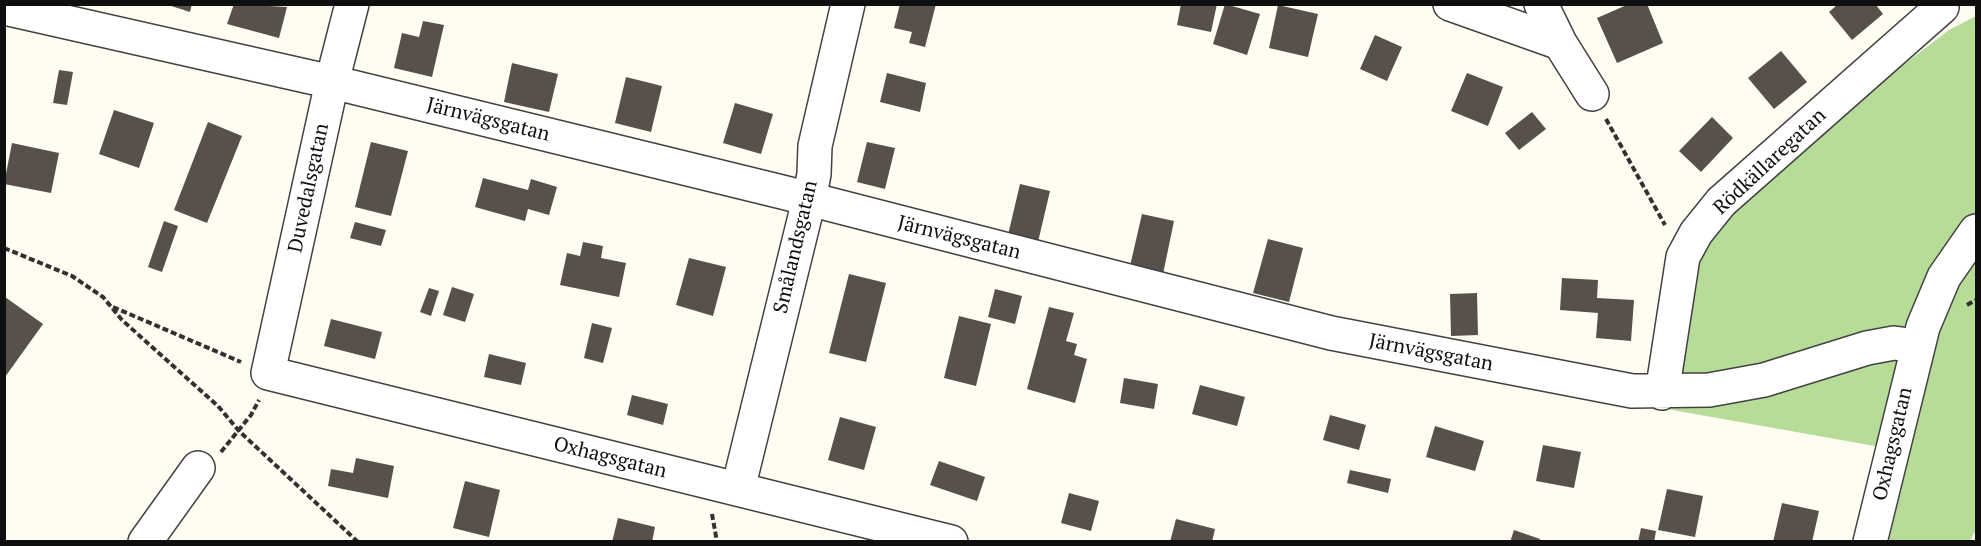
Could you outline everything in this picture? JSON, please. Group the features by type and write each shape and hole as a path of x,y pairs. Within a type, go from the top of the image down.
{"street":[{"name":"Duvedalsgatan","path":"268,373 332,82 352,4"},
{"name":"Smålandsgatan","path":"738,489 809,200 814,174 815,146 848,4"},
{"path":"1450,4 1560,42"},
{"path":"1541,4 1560,42 1592,94"},
{"name":"Rödkällaregatan","path":"1662,393 1683,257 1696,233 1722,202 1941,6"},
{"name":"Järnvägsgatan","path":"4,8 332,82 1331,333 1632,392 1709,390 1764,380 1867,348 1894,343 1917,346"},
{"name":"Oxhagsgatan","path":"1870,542 1917,346 1944,277 1977,231"},
{"name":"Oxhagsgatan","path":"268,373 951,542"},
{"path":"145,542 198,468"}],"path":[{"path":"1592,94 1683,257"},
{"path":"4,248 72,276 102,297 122,320 218,406 239,431 358,542"},
{"path":"111,306 268,373 261,397 239,431 218,455 198,468"}],"green space":[{"path":"1976,16 1976,529 1970,541 1865,541 1886,448 1639,404 1671,340 1683,263 1736,192 1949,30"}],"building":[{"path":"165,4 192,4 190,12"},
{"path":"234,4 287,7 279,38 227,24"},
{"path":"900,4 936,4 925,47 909,43 912,32 894,28"},
{"path":"1181,4 1217,4 1211,32 1177,25"},
{"path":"1225,4 1260,14 1247,55 1213,44"},
{"path":"1629,4 1647,4 1663,43 1617,63 1597,18"},
{"path":"1278,5 1318,14 1308,57 1269,48"},
{"path":"1837,5 1876,5 1883,14 1852,40 1829,12"},
{"path":"423,21 444,25 432,77 394,68 402,33 419,37"},
{"path":"1375,35 1402,47 1387,81 1360,69"},
{"path":"1781,51 1807,82 1774,109 1748,78"},
{"path":"512,63 558,74 549,112 504,102"},
{"path":"59,70 73,72 67,105 53,103"},
{"path":"887,73 926,83 920,112 880,102"},
{"path":"1467,73 1503,87 1488,126 1451,111"},
{"path":"626,77 662,86 651,132 615,123"},
{"path":"735,103 773,114 761,154 723,143"},
{"path":"114,110 154,123 139,168 99,154"},
{"path":"1532,112 1546,129 1519,150 1505,133"},
{"path":"1712,117 1733,138 1701,172 1679,151"},
{"path":"208,122 242,136 207,223 174,210"},
{"path":"371,142 408,151 391,216 355,207"},
{"path":"867,142 895,148 885,189 857,182"},
{"path":"12,143 59,153 51,193 4,184"},
{"path":"483,178 528,190 531,179 557,187 549,215 528,209 525,221 475,207"},
{"path":"1020,184 1050,191 1038,242 1008,235"},
{"path":"1142,214 1174,221 1163,274 1130,266"},
{"path":"164,221 178,226 162,272 148,267"},
{"path":"355,222 386,230 381,246 350,238"},
{"path":"1268,239 1303,248 1289,302 1253,293"},
{"path":"583,242 603,246 601,258 626,263 619,297 560,285 567,253 580,256"},
{"path":"689,258 726,267 713,316 676,305"},
{"path":"849,274 886,283 866,362 829,353"},
{"path":"1562,278 1598,280 1597,298 1634,300 1631,341 1596,338 1598,313 1560,310"},
{"path":"452,287 474,294 465,322 443,315"},
{"path":"429,288 439,291 431,316 420,312"},
{"path":"995,289 1022,296 1015,324 988,317"},
{"path":"1477,293 1478,335 1451,336 1450,294"},
{"path":"5,297 43,324 5,377"},
{"path":"1049,307 1074,313 1066,341 1077,344 1074,355 1087,359 1075,403 1027,389"},
{"path":"959,316 991,324 976,386 944,378"},
{"path":"331,319 382,332 375,359 324,346"},
{"path":"592,323 612,328 603,363 584,358"},
{"path":"489,354 526,363 521,385 484,377"},
{"path":"1124,378 1158,384 1154,409 1120,403"},
{"path":"1200,385 1245,397 1237,426 1192,414"},
{"path":"632,395 668,404 663,425 627,415"},
{"path":"1330,415 1366,425 1359,450 1323,440"},
{"path":"840,417 876,427 864,470 828,460"},
{"path":"1435,426 1484,441 1475,471 1426,457"},
{"path":"1543,445 1581,452 1574,488 1536,481"},
{"path":"356,458 394,466 388,498 328,486 331,469 353,473"},
{"path":"939,461 985,477 977,501 930,485"},
{"path":"1350,470 1391,479 1388,493 1347,483"},
{"path":"465,481 500,490 489,537 453,528"},
{"path":"1667,489 1703,496 1695,537 1658,530"},
{"path":"1069,493 1099,501 1091,531 1061,523"},
{"path":"1782,503 1819,511 1812,542 1773,542"},
{"path":"618,518 655,527 652,542 612,542"},
{"path":"1176,519 1215,529 1212,542 1170,542"},
{"path":"1641,528 1656,531 1654,542 1638,542"},
{"path":"1514,530 1540,539 1539,542 1510,542"}]}
